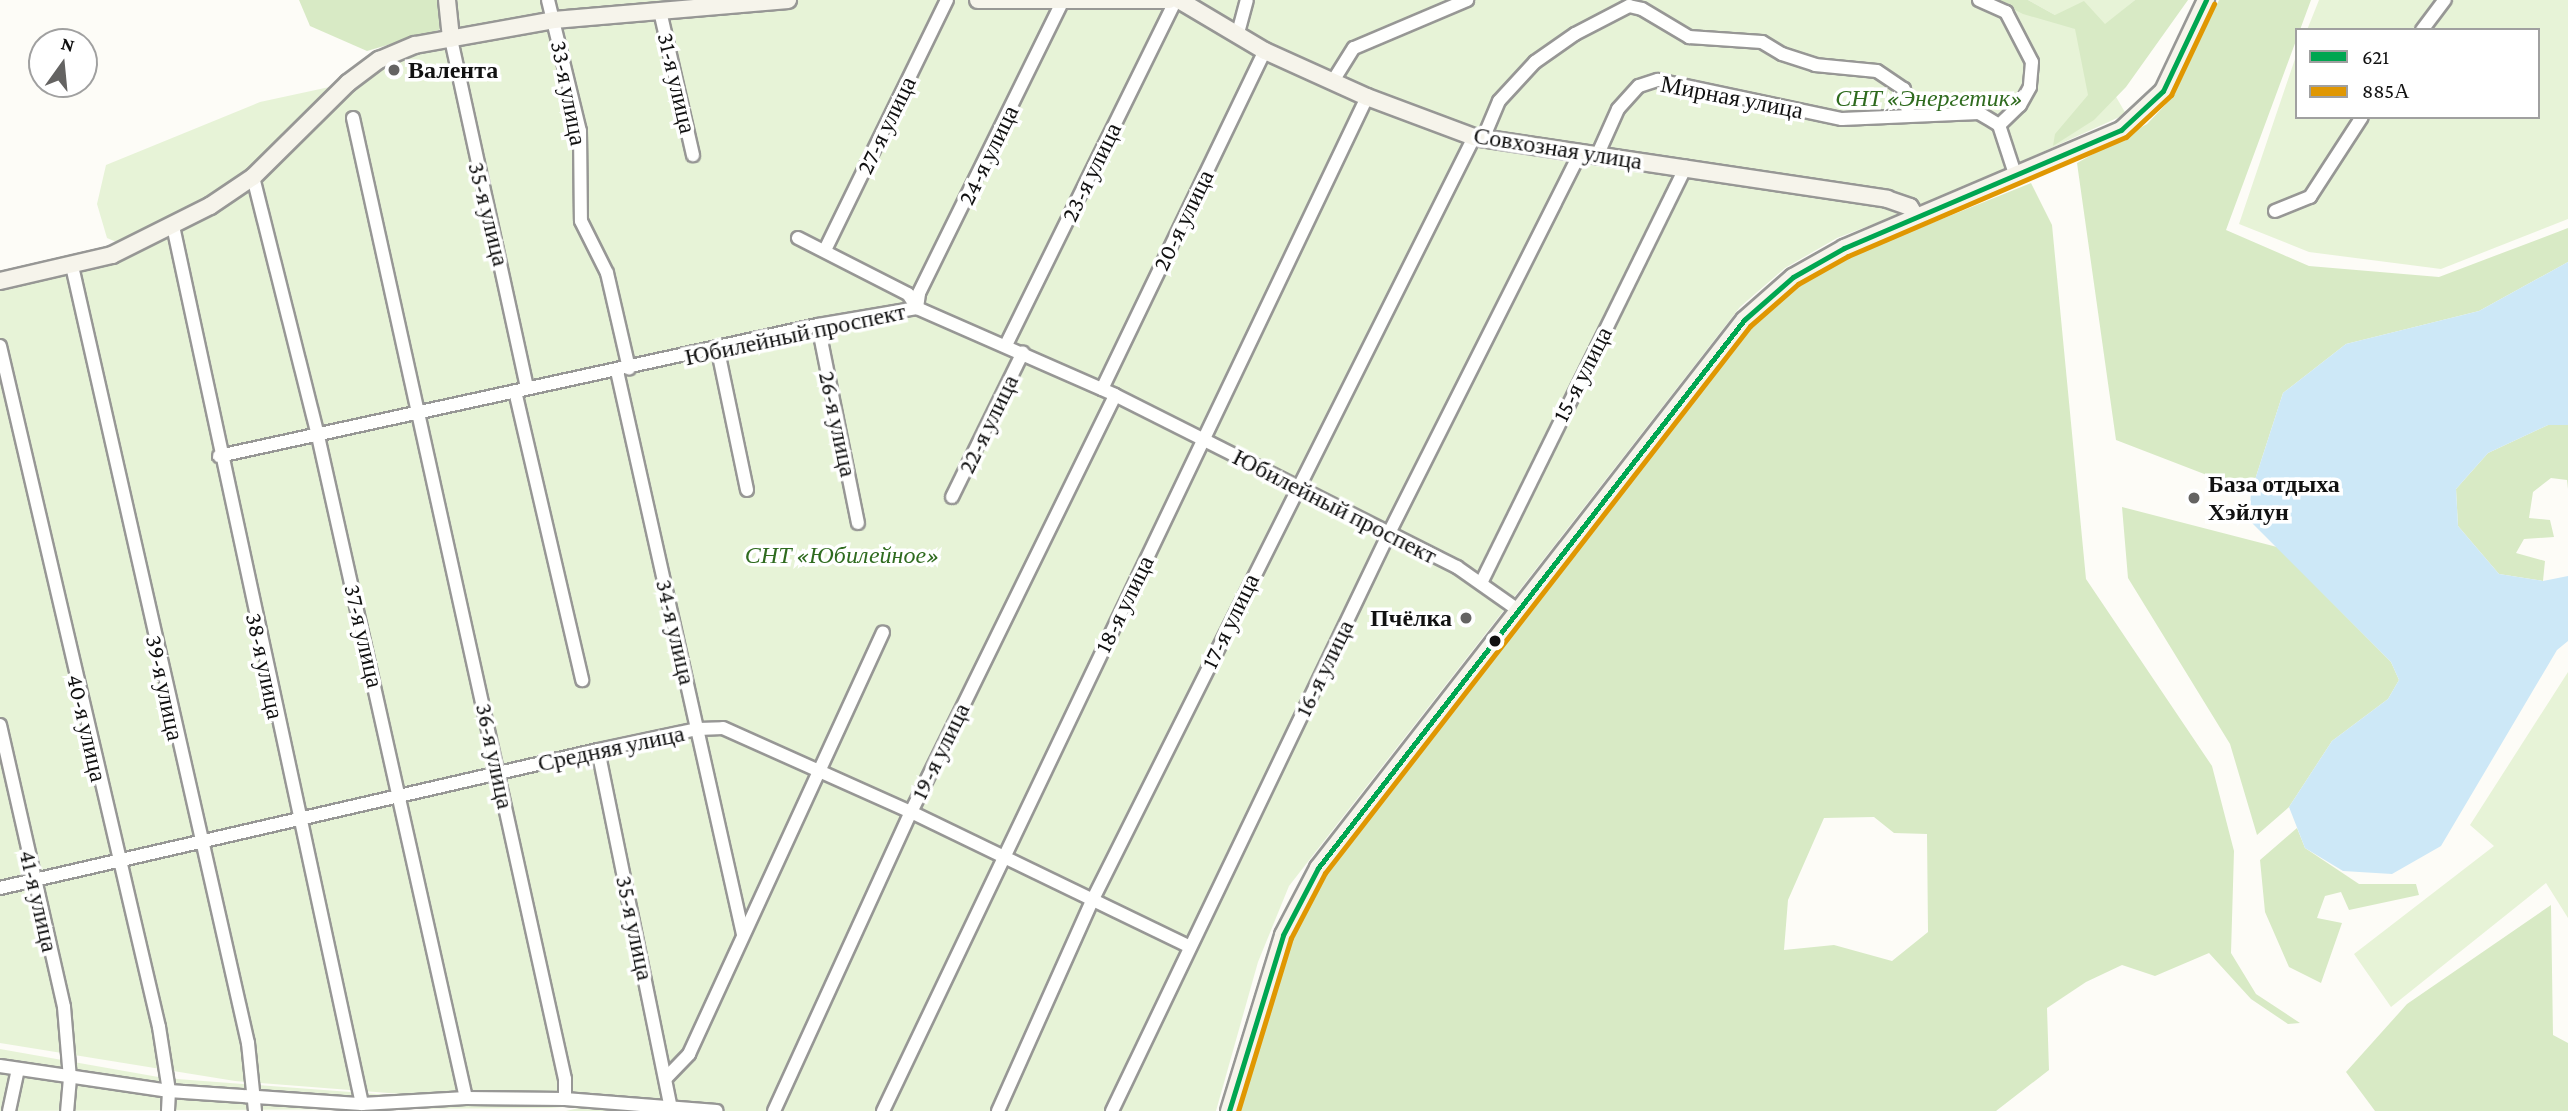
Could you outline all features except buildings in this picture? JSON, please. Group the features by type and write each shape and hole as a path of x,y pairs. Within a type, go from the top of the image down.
{"street":[{"path":"447,0 452,39"},
{"name":"33-я улица","path":"548,0 580,131 581,221 607,273 623,369"},
{"path":"0,281 112,255 173,226 253,177 348,83 379,60 415,46 554,20 788,0"},
{"name":"27-я улица","path":"825,250 947,0"},
{"path":"978,0 1062,3 1169,0"},
{"name":"Совхозная улица","path":"1178,0 1265,51 1367,97 1479,138 1887,199 1910,207 1916,217"},
{"name":"23-я улица","path":"1006,345 1178,0"},
{"path":"1238,33 1247,0"},
{"path":"1333,81 1354,48 1467,0"},
{"path":"1979,0 2006,12 2032,62 2030,87 2020,105 1999,125"},
{"path":"1230,1111 1272,968 1299,900 1318,868 1744,320 1793,277 1844,248 2121,130 2141,115 2162,91 2180,62 2206,0"},
{"path":"2424,28 2445,0"},
{"name":"24-я улица","path":"917,308 919,293 1062,3"},
{"name":"17-я улица","path":"998,1111 1093,899 1296,487 1499,102 1535,62 1575,34 1629,6 1642,9 1689,37 1762,42 1815,65 1877,71 1904,89 1909,116"},
{"name":"31-я улица","path":"660,11 693,155"},
{"name":"35-я улица","path":"452,39 521,390 582,680"},
{"name":"20-я улица","path":"1102,389 1265,51"},
{"name":"Мирная улица","path":"1597,156 1618,109 1647,80 1758,98 1842,119 1909,116"},
{"name":"18-я улица","path":"883,1111 1367,97"},
{"path":"1909,116 1979,113 1999,125 2015,174"},
{"name":"36-я улица","path":"353,118 499,773 565,1079 565,1099"},
{"path":"2275,211 2310,197 2361,119"},
{"name":"16-я улица","path":"1112,1111 1188,946 1389,533 1580,153"},
{"name":"15-я улица","path":"1481,583 1686,167"},
{"name":"37-я улица","path":"253,177 318,436 466,1098"},
{"name":"38-я улица","path":"173,226 219,456 362,1104"},
{"path":"798,238 908,294 917,308"},
{"name":"39-я улица","path":"72,266 256,1096 255,1111"},
{"name":"Юбилейный проспект","path":"219,456 521,390 718,351 818,326 917,308 1023,352 1115,395 1389,533 1481,583 1518,610"},
{"name":"26-я улица","path":"818,326 858,523"},
{"name":"40-я улица","path":"0,346 118,862 159,1027 169,1091 167,1111"},
{"path":"718,351 747,490"},
{"name":"22-я улица","path":"952,496 1023,352"},
{"name":"34-я улица","path":"623,369 743,934"},
{"name":"19-я улица","path":"774,1111 911,812 1115,395"},
{"path":"667,1077 689,1054 883,632"},
{"name":"41-я улица","path":"0,725 64,1007 70,1078 66,1111"},
{"name":"Средняя улица","path":"0,888 200,845 598,750 698,729 723,728 911,812 1188,946"},
{"name":"35-я улица","path":"598,750 667,1077 670,1105"},
{"path":"0,1066 169,1091 392,1106 466,1098 493,1105 565,1099 598,1106 670,1105 710,1111"},
{"path":"9,1111 18,1069"}],"green space":[{"path":"299,0 441,0 445,21 439,30 367,51 310,26"},
{"name":"СНТ «Юбилейное»","path":"447,0 1997,0 2075,26 2126,114 1944,197 1837,238 1785,268 1740,307 1289,886 1258,962 1216,1111 566,1111 579,1108 235,1081 0,1043 0,276 121,244 107,238 97,204 106,165 260,102 348,83 379,60 451,39"},
{"path":"1995,0 2028,0 2055,15 2084,1 2105,24 2135,0 2188,0 2126,87 2094,120 2053,146 2055,134 2088,95 2075,29 2023,14"},
{"path":"2028,0 2135,0 2105,25 2055,15"},
{"path":"2219,0 2311,0 2301,28 2295,28 2295,43 2226,230 2309,266 2439,277 2568,228 2568,262 2479,311 2346,344 2283,393 2251,492 2116,440 2077,163 2147,124 2173,97"},
{"path":"2319,0 2568,0 2568,219 2441,269 2309,252 2239,224 2295,59 2295,119 2540,119 2540,28 2308,28"},
{"path":"2031,183 2052,225 2086,579 2212,766 2234,851 2231,953 2256,994 2300,1023 2288,1024 2251,999 2209,953 2155,976 2122,965 2086,982 2047,1008 2049,1070 1996,1111 1240,1111 1293,939 1327,874 1754,325 1798,287 1848,257","holes":["1874,817 1894,833 1927,834 1928,932 1892,961 1834,945 1784,950 1788,900 1824,818"]},
{"path":"2548,425 2568,425 2568,489 2567,480 2551,478 2533,492 2529,518 2550,520 2554,537 2524,539 2516,553 2545,561 2543,581 2499,574 2458,526 2456,489 2488,453"},
{"path":"2122,507 2277,547 2391,662 2399,680 2388,699 2332,741 2289,807 2257,835 2230,744 2128,578"},
{"path":"2568,672 2568,918 2546,883 2391,1007 2354,954 2494,846 2470,825"},
{"path":"2297,828 2305,848 2359,884 2416,884 2419,895 2349,910 2341,892 2325,896 2317,918 2342,923 2321,983 2289,967 2265,912 2260,860"},
{"path":"2551,905 2553,1035 2568,1043 2568,1111 2375,1111 2346,1072 2407,1004"},
{"path":"0,1049 164,1078 564,1108 0,1111"}],"water":[{"path":"2568,262 2568,425 2548,425 2488,453 2456,489 2458,526 2499,574 2543,581 2568,576 2568,641 2557,650 2441,846 2392,874 2343,871 2305,848 2289,807 2332,741 2388,699 2399,680 2391,662 2249,520 2251,492 2283,393 2346,344 2479,311"}],"transit line":[{"name":"621","path":"1229,1111 1283,935 1318,868 1744,320 1793,277 1844,248 2121,130 2163,91 2206,0"},
{"name":"885А","path":"1238,1111 1291,938 1325,873 1750,326 1798,284 1848,256 2126,137 2171,95 2214,4"}],"place":[{"name":"Валента","path":"394,70"},
{"name":"База отдыха Хэйлун","path":"2194,498"},
{"name":"Пчёлка","path":"1466,618"}],"park label":[{"name":"СНТ «Энергетик»","path":"1929,98"}]}
